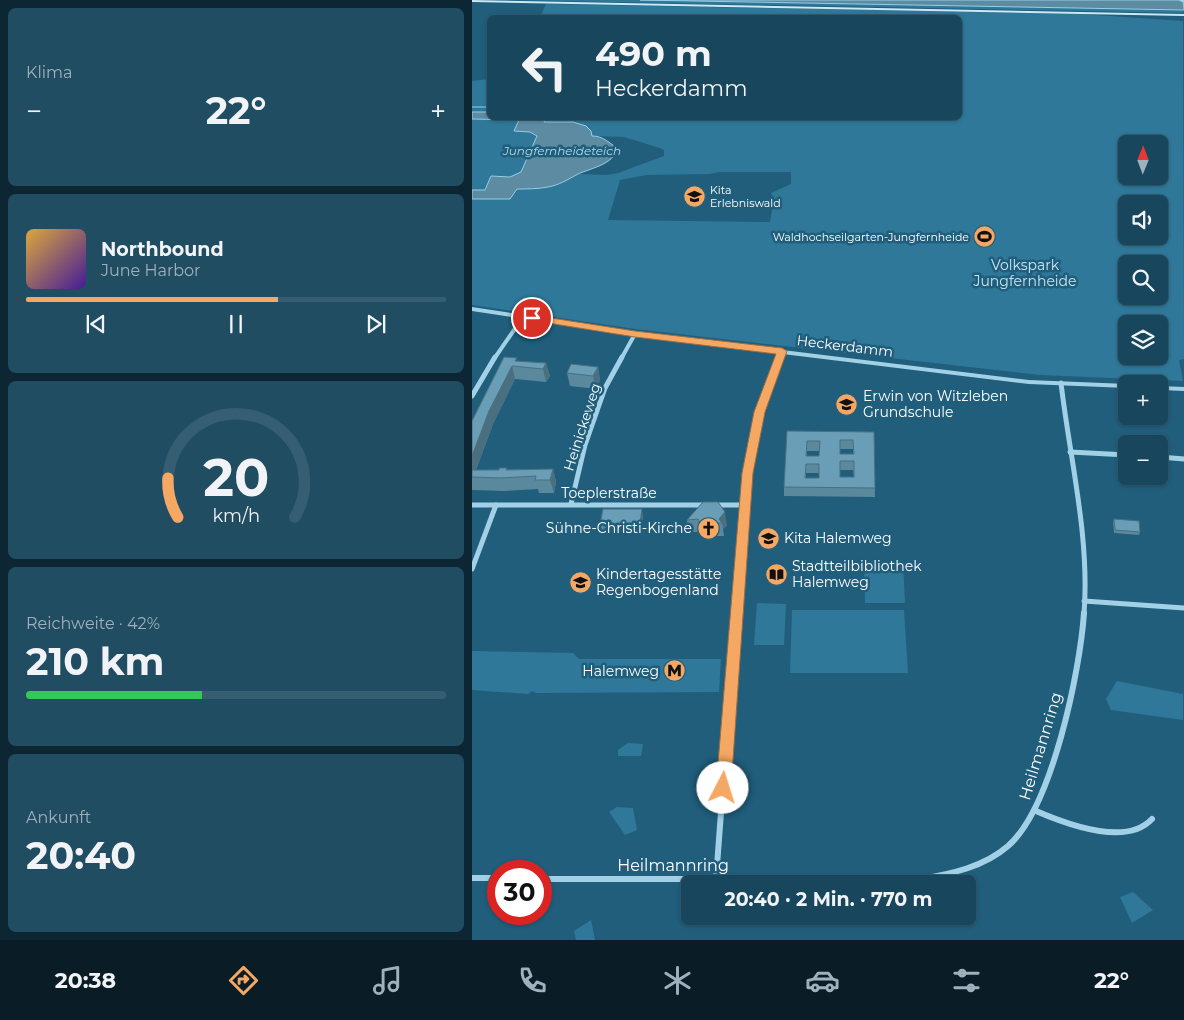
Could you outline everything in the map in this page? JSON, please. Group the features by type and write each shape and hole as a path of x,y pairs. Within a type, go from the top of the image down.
{"main road":[{"path":"472,1 1086,13 1184,17"}],"street":[{"name":"Heckerdamm","path":"472,309 635,334 1029,382 1118,386"},
{"path":"472,396 487,369 523,317"},
{"name":"Heinickeweg","path":"571,504 585,445 605,388 635,334"},
{"path":"716,875 747,473 759,412 782,351"},
{"name":"Heilmannring","path":"940,875 970,868 1001,851 1018,837 1036,810 1067,714 1078,655 1084,602 1082,538 1061,383"},
{"path":"1168,388 1184,389"},
{"path":"1070,452 1118,455"},
{"path":"1168,458 1184,459"},
{"name":"Toeplerstraße","path":"472,505 745,505"},
{"path":"472,569 496,505"},
{"path":"1084,602 1184,608"},
{"path":"1036,810 1079,826 1115,832 1133,831 1143,827 1152,819"},
{"path":"472,878 487,878"},
{"name":"Heilmannring","path":"552,879 681,879"}],"green space":[{"path":"509,0 640,0 1183,10 1184,13"},
{"name":"Volkspark Jungfernheide","path":"546,4 1081,14 1183,21 1184,359 1179,360 1183,381 1168,380 1168,375 1118,375 1118,378 1040,375 635,329 472,305 472,199 510,199 517,189 546,188 559,184 578,174 607,175 618,173 664,156 664,150 660,148 624,137 592,136 591,131 586,127 569,122 544,122 545,120 962,120 962,15 541,15","holes":["791,172 791,184 771,193 774,199 770,222 608,220 620,180 646,175"]},
{"path":"487,79 487,112 472,112 472,81"},
{"path":"472,119 519,120 514,131 530,132 537,136 521,172 510,177 491,176 485,191 472,190"},
{"path":"864,561 903,562 905,603 865,603"},
{"path":"757,603 786,604 784,645 754,645"},
{"path":"792,610 904,610 908,673 790,673"},
{"path":"472,651 573,653 579,659 721,659 719,692 536,693 532,691 528,694 472,690"},
{"path":"1117,681 1183,694 1183,720 1111,710 1106,699"},
{"path":"628,743 643,744 641,756 618,756 618,750"},
{"path":"617,807 633,808 637,830 625,835 609,812"},
{"path":"1133,892 1153,910 1132,923 1120,897"},
{"path":"591,920 595,940 576,940 574,931"}],"water":[{"path":"640,0 1183,0 1184,10"},
{"name":"Jungfernheideteich","path":"472,112 487,112 487,119 472,119"},
{"name":"Jungfernheideteich","path":"519,120 573,122 586,126 591,131 592,136 602,138 617,148 611,159 600,166 556,185 517,189 510,199 472,199 472,190 485,190 491,176 510,177 521,172 537,136 530,132 514,131"}],"building":[{"path":"504,357 517,358 515,361 546,363 543,369 512,366 489,411 472,456 472,421"},
{"path":"571,364 598,367 593,376 567,373"},
{"path":"787,431 874,432 875,488 784,487","holes":["840,440 853,440 854,454 840,454","807,441 820,441 819,456 806,456","840,461 854,461 854,477 840,477","806,464 819,464 819,478 805,478"]},
{"path":"499,468 507,468 506,470 553,469 550,480 535,480 536,476 472,477 472,470 499,470"},
{"path":"703,502 718,502 725,512 719,519 722,523 700,523 698,519 687,520"},
{"path":"603,509 642,509 640,523 600,524"},
{"path":"1114,519 1139,521 1140,532 1115,530"}],"waterway":[{"path":"472,107 487,107"}],"place":[{"name":"Kita Erlebniswald","path":"694,196"},
{"name":"Waldhochseilgarten-Jungfernheide","path":"985,237"},
{"name":"Erwin von Witzleben Grundschule","path":"847,404"},
{"name":"Sühne-Christi-Kirche","path":"708,528"},
{"name":"Kita Halemweg","path":"768,538"},
{"name":"Stadtteilbibliothek Halemweg","path":"776,574"},
{"name":"Kindertagesstätte Regenbogenland","path":"580,582"},
{"name":"Halemweg","path":"675,671"}],"route":[{"path":"532,318 635,334 782,351 759,412 747,473 723,788"}]}
